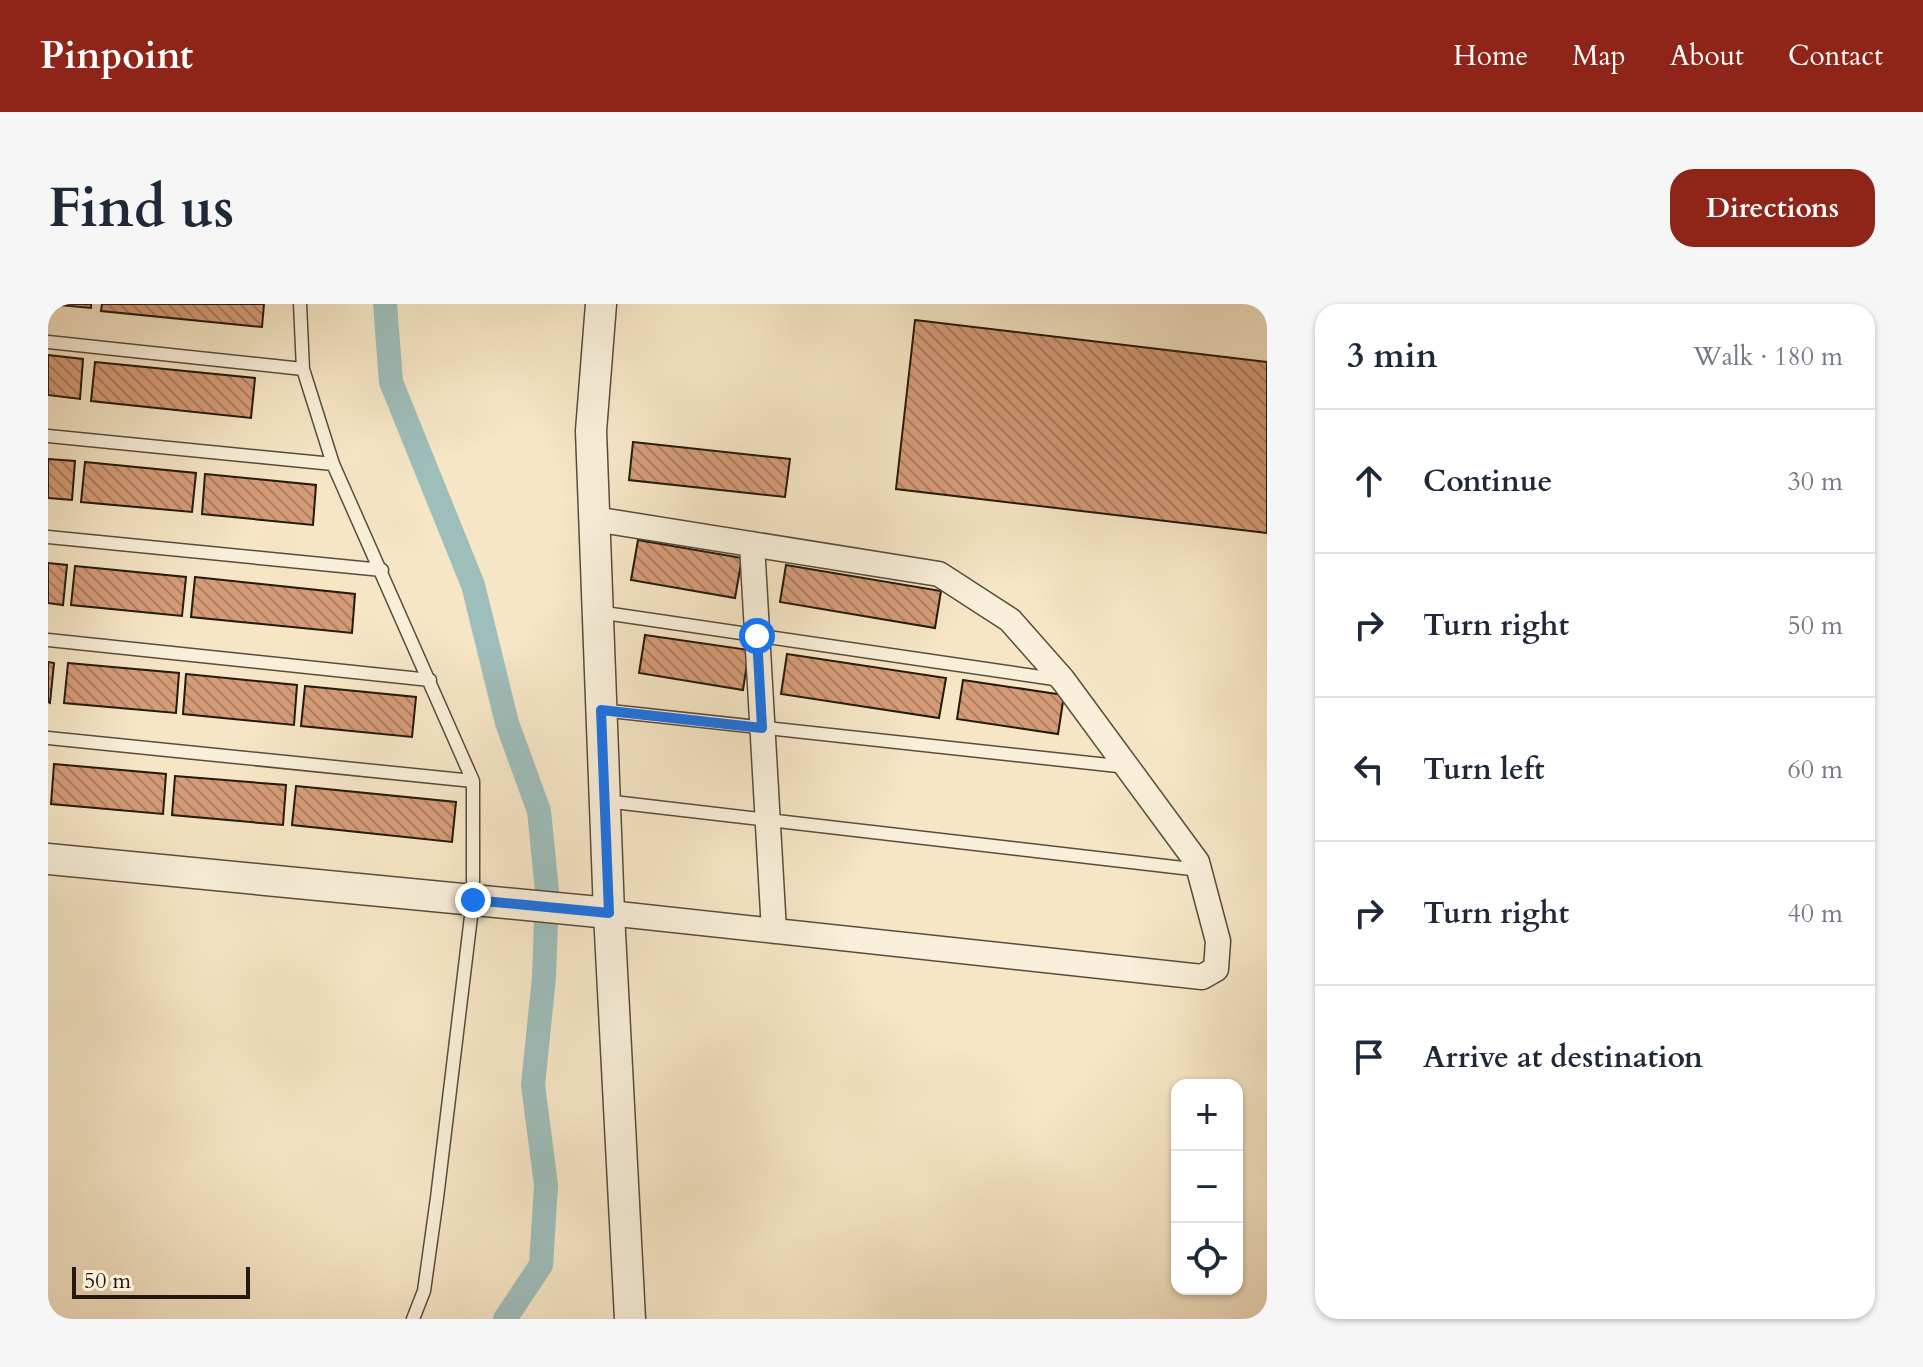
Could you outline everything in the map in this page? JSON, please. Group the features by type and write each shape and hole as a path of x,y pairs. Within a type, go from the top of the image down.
{"street":[{"path":"601,304 591,431 605,801 595,912 630,1319"},
{"path":"48,859 595,912 1202,977 1216,969 1218,941 1197,862 1063,680 1010,620 939,574 594,519"},
{"path":"752,544 774,931"}],"lane":[{"path":"300,304 303,369 333,464 473,781 484,901 424,1291 413,1319"},
{"path":"48,342 303,369"},
{"path":"48,436 333,464"},
{"path":"48,537 382,570"},
{"path":"598,612 1063,680"},
{"path":"48,640 430,680"},
{"path":"601,710 1127,767"},
{"path":"48,738 473,781"},
{"path":"605,801 1200,870"}],"building":[{"path":"48,304 91,304 91,308"},
{"path":"102,304 264,304 262,327 101,311"},
{"path":"915,320 1267,362 1267,533 896,489"},
{"path":"48,355 83,359 80,399 48,395"},
{"path":"95,362 255,378 251,418 91,401"},
{"path":"633,442 790,459 785,497 629,480"},
{"path":"48,459 75,461 72,500 48,498"},
{"path":"85,462 196,473 192,512 81,502"},
{"path":"205,474 316,485 313,525 202,514"},
{"path":"638,540 742,558 735,598 631,580"},
{"path":"48,563 67,565 63,605 48,603"},
{"path":"786,565 941,591 935,628 780,602"},
{"path":"75,566 186,577 182,616 71,605"},
{"path":"195,577 355,594 352,633 191,617"},
{"path":"645,635 749,650 743,690 639,673"},
{"path":"787,654 946,678 939,718 781,694"},
{"path":"48,662 54,663 50,703 48,702"},
{"path":"68,663 179,673 176,713 64,703"},
{"path":"186,674 297,685 294,725 183,714"},
{"path":"963,680 1064,695 1058,734 957,719"},
{"path":"305,686 416,697 412,737 301,726"},
{"path":"54,764 166,774 163,814 51,804"},
{"path":"175,776 286,785 283,825 172,815"},
{"path":"296,786 456,802 452,842 292,825"}],"waterway":[{"path":"385,304 391,382 473,585 507,723 539,811 547,891 544,977 533,1085 546,1185 541,1265 505,1319"}],"route":[{"path":"473,900 609,913 601,710 762,728 757,636"}]}
